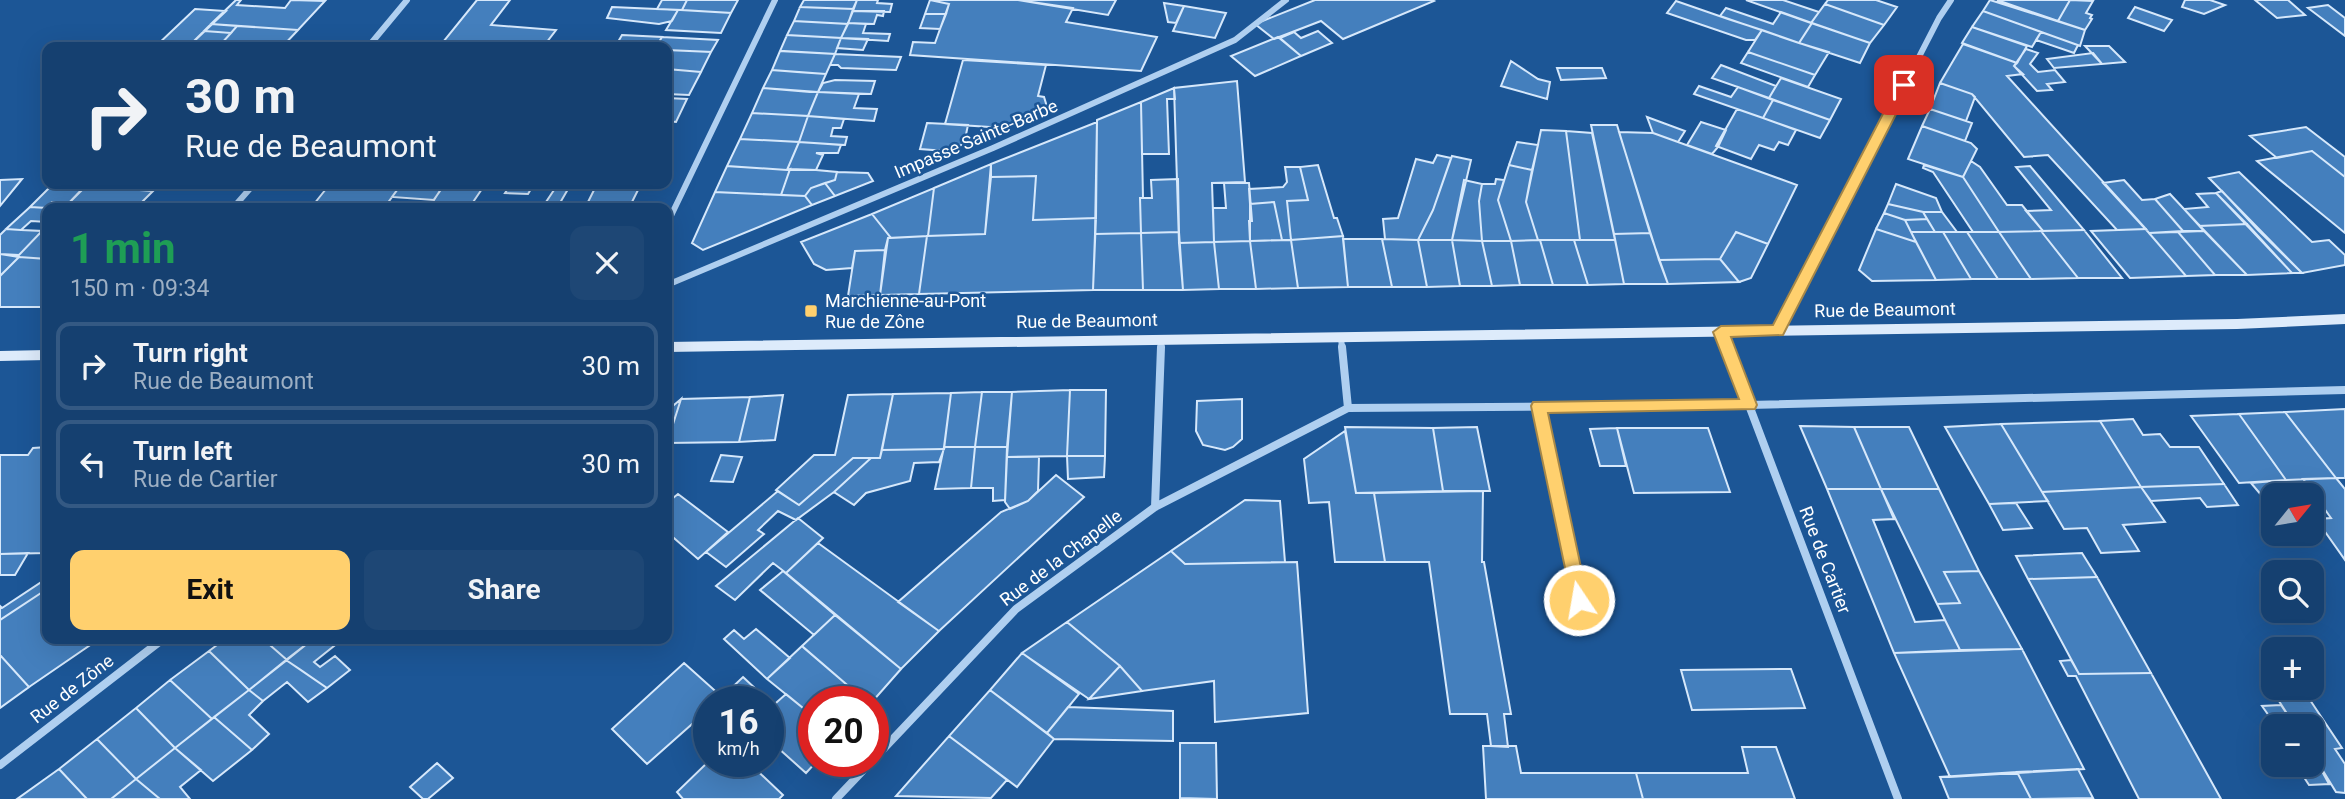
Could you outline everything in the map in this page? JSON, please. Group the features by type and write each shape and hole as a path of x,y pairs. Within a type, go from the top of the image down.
{"main road":[{"name":"Rue de Beaumont","path":"672,346 2237,324 2345,319"},
{"path":"0,356 42,355"}],"street":[{"path":"372,42 407,0"},
{"path":"672,214 775,0"},
{"name":"Impasse Sainte-Barbe","path":"672,283 993,148 1236,40 1286,0"},
{"path":"1777,331 1939,18 1951,0"},
{"path":"237,203 250,189"},
{"name":"Rue de Cartier","path":"1721,332 1898,799"},
{"path":"1340,337 1348,408"},
{"path":"1161,340 1155,507 1348,408 1749,405 2345,390"},
{"name":"Rue de la Chapelle","path":"889,743 1016,609 1155,507"},
{"name":"Rue de Zône","path":"0,765 157,644"},
{"name":"Rue de la Chapelle","path":"836,799 857,777"}],"lane":[{"path":"1539,406 1579,600"}],"building":[{"path":"236,0 241,0 237,5 285,8 291,0 325,1 298,30 211,24"},
{"path":"477,0 510,0 491,25 556,30 547,42 443,42"},
{"path":"662,0 687,0 682,10 657,9"},
{"path":"687,0 738,0 731,13 682,10"},
{"path":"804,0 857,0 853,9 800,7"},
{"path":"857,0 878,0 877,3 892,4 890,12 853,11"},
{"path":"930,0 1018,0 1073,8 1066,22 1157,37 1141,71 910,55 913,42 935,43 949,4"},
{"path":"930,0 949,4 946,14 925,14"},
{"path":"1018,0 1116,0 1108,15"},
{"path":"1315,0 1434,1 1343,39 1321,21 1274,39 1255,24"},
{"path":"1746,0 1783,0 1819,12 1811,23"},
{"path":"1828,0 1876,0 1897,7 1884,25 1825,4"},
{"path":"1990,0 2085,30 2080,46 1983,11"},
{"path":"1997,0 2070,0 2058,21"},
{"path":"2070,0 2093,1 2086,13 2092,15 2092,19 2085,30 2058,21"},
{"path":"2185,0 2210,0 2225,5 2204,14 2182,7"},
{"path":"2255,0 2288,0 2305,15 2277,18"},
{"path":"1676,1 1762,30 1755,40 1746,40 1667,13"},
{"path":"1164,3 1184,6 1176,23 1168,22"},
{"path":"1825,4 1884,25 1870,43 1811,23"},
{"path":"2328,5 2345,18 2345,36 2308,8"},
{"path":"1184,6 1226,13 1215,38 1173,31"},
{"path":"612,7 678,10 672,21 659,24 607,18"},
{"path":"800,7 853,9 848,24 794,21"},
{"path":"2135,7 2172,20 2164,31 2128,18"},
{"path":"1726,8 1773,24 1781,12 1812,23 1799,43 1720,16"},
{"path":"195,9 226,11 193,42 160,42"},
{"path":"678,10 731,13 721,33 666,30"},
{"path":"853,11 884,11 883,16 877,15 874,24 848,23"},
{"path":"1983,11 2041,32 2032,47 1972,27"},
{"path":"925,14 946,14 940,29 920,28"},
{"path":"794,21 848,24 841,38 787,35"},
{"path":"848,23 866,24 863,33 890,34 888,41 841,38"},
{"path":"1812,23 1870,43 1860,63 1799,43"},
{"path":"211,24 237,26 231,33 204,31"},
{"path":"237,26 298,30 287,42 223,42"},
{"path":"1972,27 2027,46 2017,63 1962,43"},
{"path":"1762,30 1829,52 1815,75 1748,52"},
{"path":"204,31 231,33 223,42 193,42"},
{"path":"1318,31 1332,43 1301,56 1280,38 1294,32 1301,38"},
{"path":"2041,32 2078,45 2074,53 2036,40"},
{"path":"622,35 662,37 659,42 618,42"},
{"path":"787,35 841,38 835,54 780,51"},
{"path":"662,37 718,40 711,52 672,50 672,42 659,42"},
{"path":"1278,37 1301,56 1255,76 1231,56"},
{"path":"841,38 868,39 863,50 837,48"},
{"path":"1963,44 2017,63 2014,66 2023,74 2007,76 2146,229 2117,230 2048,155 2024,157 1972,94 1940,83"},
{"path":"2085,46 2109,46 2125,62 2102,64"},
{"path":"2026,49 2038,53 2030,64 2038,72 2055,70 2065,82 2047,84 2052,90 2037,91 2014,66"},
{"path":"672,50 711,52 701,72 672,69"},
{"path":"780,51 835,54 826,74 772,70"},
{"path":"1748,52 1815,75 1808,87 1741,63"},
{"path":"2093,53 2102,64 2054,68 2047,59"},
{"path":"835,54 901,57 896,70 841,68 838,65 830,65"},
{"path":"963,60 1046,65 1038,96 1044,97 1048,110 1005,128 945,124"},
{"path":"1511,61 1538,79 1550,82 1547,99 1501,86"},
{"path":"1721,65 1776,86 1769,98 1712,78"},
{"path":"1557,68 1602,68 1606,78 1561,80"},
{"path":"672,69 701,72 689,95 672,94"},
{"path":"772,70 826,74 818,92 763,88"},
{"path":"1781,78 1841,99 1830,120 1769,98"},
{"path":"835,80 875,81 871,94 818,92 823,83"},
{"path":"1237,81 1245,182 1212,183 1214,242 1179,243 1174,88"},
{"path":"1940,83 1975,97 1966,121 1930,109"},
{"path":"1699,86 1731,97 1738,87 1773,100 1763,118 1694,94"},
{"path":"763,88 818,92 808,116 752,113"},
{"path":"1174,88 1175,99 1167,99 1169,154 1142,154 1141,102"},
{"path":"818,92 859,94 854,108 877,109 874,121 808,116"},
{"path":"672,98 687,99 676,122 672,122"},
{"path":"1773,100 1830,120 1820,138 1763,118"},
{"path":"1141,102 1141,233 1095,234 1097,120"},
{"path":"1737,109 1796,130 1788,145 1779,142 1774,150 1759,145 1751,159 1716,146"},
{"path":"1930,109 1972,123 1965,141 1922,126"},
{"path":"752,113 808,116 799,142 740,139"},
{"path":"808,116 844,119 841,128 833,128 831,136 847,137 845,145 799,142"},
{"path":"1647,117 1685,131 1678,142 1653,133"},
{"path":"1097,122 1096,218 1033,220 1036,176 991,177 991,164"},
{"path":"1701,122 1726,130 1712,154 1687,145"},
{"path":"927,123 968,125 964,144 946,151 920,149"},
{"path":"1591,125 1617,125 1650,233 1614,234"},
{"path":"1922,126 1971,143 1977,149 1963,177 1908,159"},
{"path":"2306,127 2345,157 2345,177 2312,151 2277,158 2250,136"},
{"path":"1541,130 1566,131 1580,240 1538,240 1526,202"},
{"path":"1566,131 1592,133 1615,240 1580,240"},
{"path":"1619,132 1653,133 1797,185 1768,244 1736,232 1720,259 1659,260"},
{"path":"740,139 799,142 787,170 727,166"},
{"path":"799,142 841,145 838,153 816,153 823,155 816,170 787,170"},
{"path":"1517,142 1538,145 1532,170 1509,165"},
{"path":"2312,151 2345,177 2345,233 2257,161"},
{"path":"1437,155 1451,158 1433,210 1418,240 1385,239 1383,219 1398,218 1416,159 1433,163"},
{"path":"1452,156 1471,160 1452,240 1418,240 1433,210"},
{"path":"1971,161 1980,167 2007,205 2022,205 2043,231 1999,232 1963,177"},
{"path":"991,164 985,234 928,236 934,188"},
{"path":"1318,165 1334,218 1337,218 1343,236 1291,240 1287,201 1308,200 1300,167"},
{"path":"1509,165 1532,170 1526,202 1538,240 1511,241 1498,200"},
{"path":"1924,165 1963,177 1999,232 1973,232 1933,172 1923,168"},
{"path":"727,166 790,169 781,195 715,192"},
{"path":"2030,166 2084,230 2043,231 2026,211 2051,210 2016,167"},
{"path":"1285,167 1300,167 1308,200 1287,201 1291,240 1282,240 1274,202 1250,204 1249,189 1283,187 1287,182"},
{"path":"790,169 837,172 835,180 811,188 805,196 781,195"},
{"path":"837,172 868,173 873,181 835,196 825,183 835,180"},
{"path":"2239,172 2312,242 2329,240 2345,255 2345,265 2302,273 2209,178"},
{"path":"1036,176 1033,220 1096,218 1093,290 919,294 927,236 985,234 991,177"},
{"path":"22,179 0,206 0,180"},
{"path":"1178,179 1179,232 1141,233 1140,198 1152,198 1151,180"},
{"path":"1496,179 1504,180 1498,200 1511,241 1482,241 1479,201 1482,184 1495,184"},
{"path":"1464,180 1482,184 1479,201 1482,241 1452,240"},
{"path":"2124,180 2142,200 2155,199 2183,231 2149,233 2103,183"},
{"path":"825,183 835,196 812,205 805,196 811,188"},
{"path":"1224,183 1249,183 1252,221 1249,221 1250,241 1214,242 1213,208 1226,208"},
{"path":"1896,184 1936,198 1942,212 1923,212 1888,204"},
{"path":"934,188 928,236 891,238 872,214"},
{"path":"48,189 83,189 69,203 42,203 42,208 30,207"},
{"path":"82,189 153,191 141,203 69,203"},
{"path":"326,189 398,189 388,203 315,203"},
{"path":"398,189 441,189 434,200 392,197"},
{"path":"441,189 482,189 472,203 432,203"},
{"path":"508,189 531,189 528,194 505,193"},
{"path":"555,189 568,189 560,203 545,203"},
{"path":"594,189 638,189 632,203 588,203"},
{"path":"2222,191 2302,273 2292,273 2216,193"},
{"path":"715,192 805,196 812,205 703,250 692,243"},
{"path":"2216,193 2247,224 2200,226 2184,209 2208,207 2197,194"},
{"path":"2170,194 2204,231 2183,231 2155,199"},
{"path":"1274,202 1282,240 1250,241 1250,204"},
{"path":"1888,204 1923,212 1927,219 1905,220 1884,213"},
{"path":"30,207 42,208 42,222 31,221 21,230 6,229"},
{"path":"1923,212 1942,212 1957,232 1935,232"},
{"path":"1884,213 1905,220 1916,242 1876,229"},
{"path":"872,214 891,238 888,238 885,250 855,251 852,268 826,270 814,264 801,242"},
{"path":"1927,219 1935,232 1911,232 1905,220"},
{"path":"2247,224 2292,273 2247,275 2200,226"},
{"path":"6,229 42,231 19,255 0,254 0,235"},
{"path":"1876,229 1916,242 1936,280 1872,281 1859,270"},
{"path":"2146,229 2186,276 2130,278 2091,231"},
{"path":"2084,230 2122,278 2078,278 2041,231"},
{"path":"42,231 42,259 17,257"},
{"path":"2041,231 2078,278 2031,279 1999,232"},
{"path":"2204,231 2247,275 2215,275 2178,232"},
{"path":"1179,232 1183,290 1143,290 1141,233"},
{"path":"1736,232 1768,244 1751,278 1739,282 1720,259"},
{"path":"1911,232 1943,232 1971,279 1936,280"},
{"path":"1943,232 1967,232 1998,279 1971,279"},
{"path":"1967,232 1999,232 2031,279 1998,279"},
{"path":"2178,232 2215,275 2186,276 2149,233"},
{"path":"1141,233 1143,290 1093,290 1095,234"},
{"path":"1650,233 1668,284 1624,284 1614,234"},
{"path":"927,236 919,294 880,295 888,238"},
{"path":"1343,236 1348,287 1298,288 1291,240"},
{"path":"1343,239 1382,239 1392,287 1348,287"},
{"path":"1382,239 1418,240 1427,287 1392,287"},
{"path":"1291,240 1298,288 1256,289 1250,241"},
{"path":"1418,240 1452,240 1460,286 1427,287"},
{"path":"1452,240 1482,241 1492,286 1460,286"},
{"path":"1540,240 1553,285 1520,285 1511,241"},
{"path":"1540,240 1574,240 1588,285 1553,285"},
{"path":"1574,240 1615,240 1624,284 1588,285"},
{"path":"1250,241 1256,289 1219,289 1214,242"},
{"path":"1482,241 1511,241 1520,285 1492,286"},
{"path":"1214,242 1219,289 1183,290 1179,243"},
{"path":"885,250 880,295 848,296 855,251"},
{"path":"0,254 19,257 0,276"},
{"path":"19,257 42,259 42,307 0,307 0,276"},
{"path":"1720,259 1739,282 1668,284 1659,260"},
{"path":"1070,390 1067,456 1007,457 1012,392"},
{"path":"1070,390 1106,390 1105,456 1067,456"},
{"path":"982,392 975,447 944,447 951,393"},
{"path":"982,392 1012,392 1007,447 975,447"},
{"path":"951,393 944,449 882,450 893,394"},
{"path":"893,394 880,458 853,458 799,505 776,490 814,455 835,455 848,395"},
{"path":"783,395 775,440 739,442 750,397"},
{"path":"750,397 739,442 672,443 672,427 681,399"},
{"path":"681,399 672,427 672,407"},
{"path":"1242,399 1242,439 1225,450 1203,445 1196,431 1197,401"},
{"path":"2345,409 2345,478 2336,478 2285,412"},
{"path":"2285,412 2336,478 2286,480 2239,414"},
{"path":"2239,414 2286,480 2239,483 2191,416"},
{"path":"2133,419 2143,435 2160,434 2170,447 2199,447 2224,484 2141,487 2100,421"},
{"path":"2100,421 2141,487 2042,492 2001,424"},
{"path":"2001,424 2048,501 1989,504 1945,427"},
{"path":"1800,426 1854,427 1881,489 1827,489"},
{"path":"1345,427 1433,428 1443,491 1356,493"},
{"path":"1477,427 1490,491 1443,491 1433,428"},
{"path":"1854,427 1909,427 1939,489 1881,489"},
{"path":"1617,428 1708,428 1730,492 1634,493"},
{"path":"1617,428 1626,466 1600,466 1590,429"},
{"path":"1345,431 1356,493 1374,493 1385,562 1335,562 1329,502 1309,503 1304,459"},
{"path":"42,447 42,553 0,554 0,455 28,455 33,448"},
{"path":"944,447 975,447 971,488 935,489"},
{"path":"975,447 1007,447 1005,500 993,501 993,488 971,488"},
{"path":"944,449 939,462 914,463 910,481 866,493 854,505 834,492 871,458 880,458 882,450"},
{"path":"721,455 742,457 733,482 711,481"},
{"path":"1067,456 1105,456 1104,477 1068,479"},
{"path":"1007,457 1039,457 1038,491 1028,501 1010,509 1005,502"},
{"path":"853,458 871,458 834,492 796,520 778,511 758,530 764,534 726,567 706,552 778,491 799,505"},
{"path":"1056,475 1084,497 939,631 898,602 1001,512 1028,501"},
{"path":"2336,478 2345,489 2345,560 2324,530 2324,518 2331,518 2324,508 2324,483 2306,483 2303,479"},
{"path":"2286,480 2288,483 2261,483 2261,495 2251,483"},
{"path":"2224,484 2238,505 2207,507 2200,498 2151,501 2141,487"},
{"path":"2141,487 2165,522 2123,525 2139,551 2101,553 2087,528 2064,529 2042,492"},
{"path":"1827,489 1881,489 1894,519 1873,520 1915,622 1945,620 1960,650 1894,653"},
{"path":"1881,489 1939,489 1979,571 1944,572 1960,603 1937,604"},
{"path":"1483,491 1482,562 1511,714 1504,714 1508,747 1491,746 1487,714 1450,714 1429,562 1385,562 1374,493"},
{"path":"678,494 728,532 698,559 672,536 672,499"},
{"path":"1245,500 1280,501 1285,562 1185,564 1171,551"},
{"path":"2016,503 2032,528 2003,530 1989,504"},
{"path":"798,518 823,538 786,573 773,563 735,600 716,586"},
{"path":"818,543 939,631 901,669 786,573"},
{"path":"1171,551 1185,564 1297,562 1308,713 1215,722 1214,681 1142,691 1120,666 1067,622"},
{"path":"28,553 15,575 0,575 0,554"},
{"path":"2082,553 2097,577 2028,579 2016,556"},
{"path":"783,571 835,615 814,635 760,590"},
{"path":"1979,571 2022,649 1960,650 1937,604 1960,603 1944,572"},
{"path":"2097,577 2151,673 2079,674 2028,579"},
{"path":"42,582 42,592 0,620 0,606 2,608"},
{"path":"42,592 42,644 92,644 29,687 0,655 0,620"},
{"path":"835,615 901,669 886,686 848,686 802,646"},
{"path":"1067,622 1120,666 1089,699 1022,653"},
{"path":"756,629 790,658 767,679 724,639 734,630 744,639"},
{"path":"218,644 269,644 287,660 249,690 209,651"},
{"path":"269,644 307,644 287,660"},
{"path":"307,644 336,644 314,662 320,667 335,656 350,670 327,688 286,660"},
{"path":"802,646 848,686 798,686 798,704 784,693 784,686 776,686 767,679"},
{"path":"2022,649 2084,769 1950,777 1894,653"},
{"path":"209,651 249,690 212,719 170,680"},
{"path":"1022,653 1079,694 1047,733 990,690"},
{"path":"0,655 29,687 0,708"},
{"path":"286,660 327,688 308,702 287,682 263,701 249,690"},
{"path":"2071,660 2079,674 2151,673 2221,799 2139,799 2076,676 2068,676 2060,661"},
{"path":"684,663 710,686 693,686 693,723 647,764 612,729"},
{"path":"1120,666 1142,691 1089,699"},
{"path":"1791,669 1805,708 1692,710 1681,670"},
{"path":"743,677 753,686 734,686"},
{"path":"170,680 212,719 175,748 136,708"},
{"path":"249,690 263,701 249,715 269,734 252,750 214,717"},
{"path":"990,690 1054,739 1017,787 949,736"},
{"path":"786,694 798,704 798,766 784,753"},
{"path":"2278,700 2310,700 2319,714 2287,714"},
{"path":"2281,705 2287,714 2268,714 2262,706"},
{"path":"1068,707 1173,711 1173,741 1054,739 1047,733"},
{"path":"136,708 175,748 136,779 97,739"},
{"path":"214,717 252,750 213,781 175,748"},
{"path":"2324,721 2342,748 2335,749 2345,764 2345,793 2336,792 2324,772"},
{"path":"949,736 1007,780 991,798 896,796"},
{"path":"97,739 136,779 111,799 87,799 59,769"},
{"path":"1180,743 1216,743 1217,799 1180,798"},
{"path":"1483,746 1516,746 1521,773 1636,773 1643,799 1486,799"},
{"path":"1742,747 1776,747 1795,799 1643,799 1636,773 1748,773"},
{"path":"175,748 201,770 180,787 190,799 160,799 136,779"},
{"path":"437,763 453,778 428,799 423,799 410,787"},
{"path":"59,769 87,799 17,799"},
{"path":"2078,769 2093,798 2031,799 2017,772"},
{"path":"2017,772 2031,799 1949,799 1940,777"},
{"path":"2324,775 2329,784 2309,785 2304,777 2324,777"},
{"path":"693,776 764,777 783,795 779,799 683,799 677,792"},
{"path":"136,779 160,799 111,799"}],"place":[{"name":"Marchienne-au-Pont Rue de Zône","path":"811,311"}],"route":[{"path":"1579,600 1539,406 1749,405 1721,332 1777,331 1904,85"}]}
